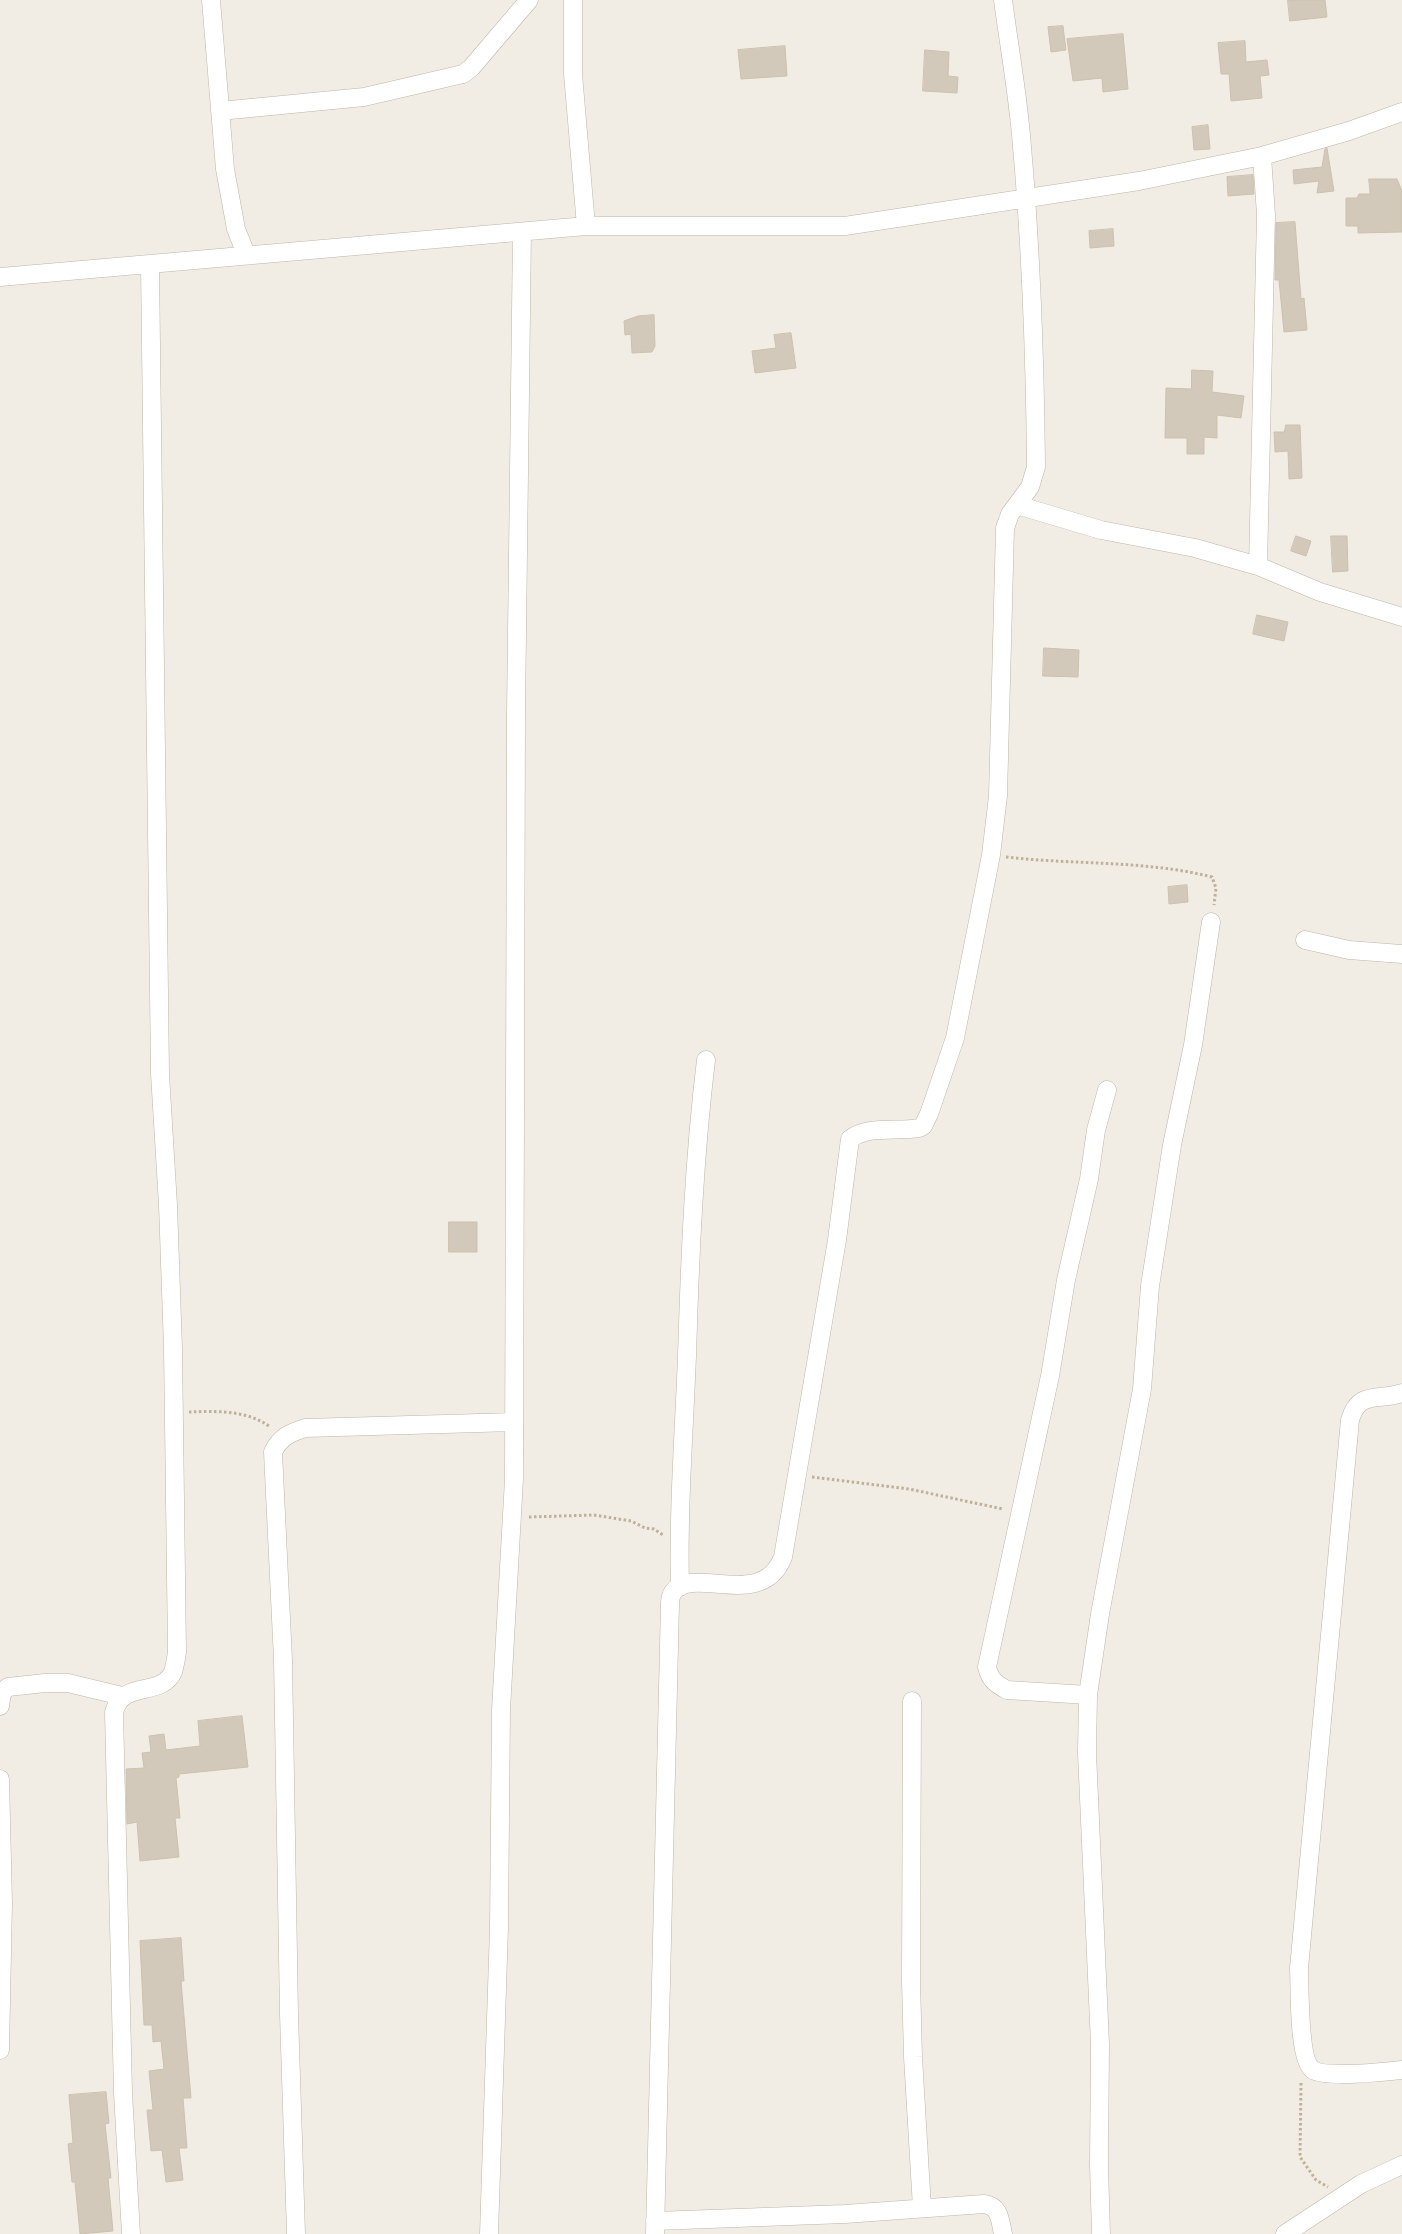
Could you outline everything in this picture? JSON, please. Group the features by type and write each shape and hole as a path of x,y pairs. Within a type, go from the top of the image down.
{"street":[{"path":"211,0 225,169 236,229 246,254"},
{"path":"220,111 364,97 463,74 471,68 529,0"},
{"path":"573,0 573,74 586,226"},
{"path":"1002,0 1021,133 1026,200 1033,317 1036,467 1030,487 1010,514 1006,528 998,796 991,855 955,1038 929,1114 923,1126 919,1128 868,1132 857,1134 850,1139 837,1240 783,1557 778,1570 768,1578 754,1583 691,1584 672,1593 670,1604 655,2228 922,2208 990,2205 1000,2215 1002,2234"},
{"path":"0,277 150,265 246,254 586,226 845,226 1026,200 1139,181 1262,156 1349,131 1402,112"},
{"path":"1258,566 1266,215 1262,156"},
{"path":"489,2234 499,1927 501,1710 514,1422 516,713 522,232"},
{"path":"131,2234 123,2093 114,1712 116,1703 122,1696 162,1683 172,1673 178,1652 169,1214 160,1074 150,265"},
{"path":"1018,505 1100,530 1195,548 1258,566 1320,592 1402,617"},
{"path":"1101,2234 1099,2166 1100,2044 1087,1753 1088,1695 1097,1631 1142,1388 1150,1286 1172,1145 1193,1046 1212,922"},
{"path":"1305,940 1349,950 1402,954"},
{"path":"680,1588 679,1546 691,1214 696,1136 706,1060"},
{"path":"1088,1695 1007,1690 997,1685 989,1676 987,1667 1050,1376 1066,1280 1088,1178 1096,1130 1107,1090"},
{"path":"1402,1393 1360,1401 1354,1406 1350,1420 1299,1968 1303,2050 1307,2064 1314,2070 1336,2074 1402,2070"},
{"path":"296,2234 283,1660 272,1474 273,1452 277,1442 305,1428 336,1425 462,1425 514,1422"},
{"path":"0,1706 2,1693 8,1687 45,1683 68,1683 122,1696"},
{"path":"912,1701 911,1981 913,2057 922,2208"},
{"path":"0,1779 3,1903 0,2050"},
{"path":"1285,2234 1361,2184 1402,2165"}],"path":[{"path":"991,855 1156,866 1212,877 1216,888 1212,922"},
{"path":"174,1413 206,1412 252,1417 260,1420 283,1438"},
{"path":"797,1472 818,1479 909,1489 1021,1514"},
{"path":"511,1517 594,1515 615,1518 654,1529 679,1546"},
{"path":"1307,2064 1302,2074 1300,2158 1316,2180 1344,2196"}],"building":[{"path":"1288,0 1325,0 1327,17 1290,21"},
{"path":"1063,26 1066,50 1051,52 1048,27"},
{"path":"1123,34 1128,89 1103,92 1102,78 1073,81 1067,39"},
{"path":"1245,41 1246,62 1267,60 1269,75 1260,76 1262,98 1231,101 1229,74 1221,74 1218,43"},
{"path":"785,46 787,76 741,79 738,50"},
{"path":"925,50 949,52 948,76 958,77 957,93 923,91"},
{"path":"1208,125 1210,149 1194,150 1192,127"},
{"path":"1327,148 1334,191 1317,193 1319,181 1294,184 1293,170 1322,167 1325,149"},
{"path":"1253,175 1254,194 1228,196 1227,177"},
{"path":"1369,179 1397,179 1402,191 1402,232 1358,233 1358,226 1346,226 1346,198 1357,198 1359,194 1370,194"},
{"path":"1295,222 1301,299 1304,298 1307,330 1284,332 1279,280 1275,280 1276,223"},
{"path":"1113,229 1114,246 1090,248 1089,231"},
{"path":"654,315 655,346 652,352 632,353 631,334 625,335 624,321 638,316"},
{"path":"791,333 796,368 755,373 752,351 776,348 774,335"},
{"path":"1192,370 1213,371 1212,392 1244,396 1241,418 1217,415 1217,438 1204,437 1204,454 1187,454 1187,438 1165,438 1166,388 1191,389"},
{"path":"1286,425 1300,425 1302,478 1289,479 1288,451 1275,452 1274,432 1284,432"},
{"path":"1296,536 1311,541 1306,556 1291,551"},
{"path":"1331,536 1347,536 1348,571 1333,572"},
{"path":"1257,615 1288,622 1284,641 1253,634"},
{"path":"1044,648 1079,650 1078,677 1043,676"},
{"path":"1187,885 1188,902 1169,904 1168,887"},
{"path":"449,1222 477,1222 477,1252 449,1252"},
{"path":"242,1716 248,1767 179,1774 179,1777 176,1778 180,1818 175,1818 179,1857 140,1861 137,1822 127,1824 126,1769 144,1768 142,1753 151,1752 149,1736 164,1734 166,1750 200,1746 198,1721"},
{"path":"181,1938 184,1981 181,1981 191,2098 183,2098 187,2148 179,2148 183,2180 166,2182 162,2150 151,2151 147,2110 153,2110 149,2071 164,2069 161,2041 153,2042 152,2025 144,2025 140,1941"},
{"path":"106,2092 109,2123 105,2124 111,2178 108,2178 113,2231 80,2234 75,2182 72,2182 68,2144 73,2143 69,2095"}]}
